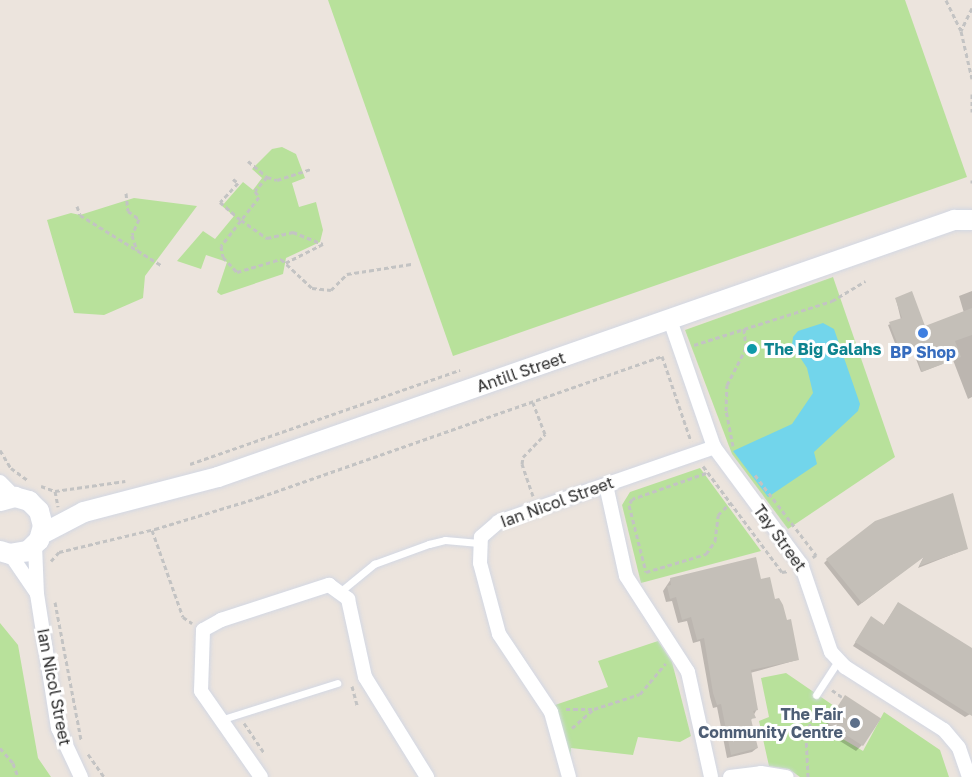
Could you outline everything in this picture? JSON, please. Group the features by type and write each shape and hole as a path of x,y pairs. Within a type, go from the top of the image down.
{"main road":[{"name":"Antill Street","path":"5,553 38,540 84,512 218,477 963,220 972,205"},
{"name":"Antill Street","path":"8,499 84,512"},
{"path":"34,505 42,518 38,540"}],"street":[{"name":"Tay Street","path":"670,320 714,447 801,564 810,582 826,643 838,661 944,730 959,748 969,777"},
{"name":"Ian Nicol Street","path":"479,543 490,526 714,447"},
{"path":"0,482 8,499"},
{"path":"606,485 626,576 677,650 688,672 711,777"},
{"name":"Ian Nicol Street","path":"38,540 37,594 58,728 81,777"},
{"path":"479,543 480,562 499,634 551,712 569,777"},
{"name":"Ian Nicol Street","path":"5,553 37,594"},
{"path":"261,777 201,691 203,630 221,620 329,585 341,591 348,599 365,677 427,777"},
{"path":"730,777 761,773 787,777"}],"lane":[{"path":"341,591 374,564 429,544 445,540 479,543"},
{"path":"816,695 838,661"},
{"path":"220,720 337,683"}],"path":[{"path":"946,0 961,31 972,79"},
{"path":"961,31 972,8"},
{"path":"972,94 972,112"},
{"path":"248,161 267,177 285,180 311,169"},
{"path":"267,177 255,191 259,197 221,246 223,257 237,272 281,259 312,288 331,290 347,274 411,264"},
{"path":"233,179 238,183 220,202 241,220 267,238 292,232 308,235 323,244 285,263"},
{"path":"126,193 129,211 139,219 132,235 137,250"},
{"path":"77,207 80,216 161,265"},
{"path":"680,350 831,301 865,281"},
{"path":"735,448 726,411 727,385 746,348 744,328"},
{"path":"48,565 59,552 152,530 260,497 662,356"},
{"path":"182,467 460,370"},
{"path":"533,402 545,434 523,457 522,464 537,509"},
{"path":"0,450 22,478 55,491 131,480"},
{"path":"706,473 632,499 629,505 646,572 706,554 715,541 718,515 730,503"},
{"path":"152,530 183,617 203,630"},
{"path":"54,599 82,746 104,777"},
{"path":"551,712 594,709 640,694 677,650"},
{"path":"352,684 357,705"},
{"path":"808,777 806,735 821,697 816,695"},
{"path":"570,732 577,720 594,709"},
{"path":"238,714 265,754"},
{"path":"0,748 13,763 18,777"}],"green space":[{"path":"328,0 905,0 967,177 453,356"},
{"path":"282,147 296,154 305,178 292,183 299,207 316,202 323,230 320,242 286,258 283,274 221,295 217,292 227,262 206,255 201,269 177,261 203,231 215,239 234,216 222,206 243,182 253,190 262,178 252,169 272,149"},
{"path":"134,198 197,206 145,276 143,298 104,315 74,313 47,220 71,213 80,215"},
{"path":"833,277 895,457 788,529 732,454 685,330"},
{"path":"700,468 761,551 641,583 622,505 630,492"},
{"path":"0,623 18,645 38,758 51,777 0,777"},
{"path":"658,641 672,662 691,736 680,742 638,737 633,755 571,748 570,759 555,705 608,687 598,661"},
{"path":"786,673 837,708 826,729 863,751 884,712 940,750 949,777 800,777 789,769 769,766 759,721 769,717 761,678"}],"water":[{"path":"823,323 834,329 860,404 858,411 814,452 817,464 768,497 733,451 792,424 813,393 807,368 792,345 793,337 798,331"}],"building":[{"name":"BP Shop","path":"912,291 925,326 972,308 972,335 955,341 961,357 922,372 913,345 900,350 889,322 902,318 895,298"},
{"path":"953,493 968,549 919,566 924,557 862,603 826,559 875,521"},
{"path":"756,557 761,579 770,577 775,599 779,598 783,605 787,620 791,619 799,660 751,670 758,710 753,711 756,718 751,719 758,748 731,755 721,704 717,705 713,693 704,638 697,640 691,617 682,620 676,597 670,599 667,586 671,585 670,578"},
{"path":"898,602 972,648 972,716 855,642 871,616 884,625"},
{"path":"845,695 881,718 863,746 827,723"}],"place":[{"name":"BP Shop","path":"923,333"},
{"name":"The Big Galahs","path":"752,349"},
{"name":"The Fair Community Centre","path":"855,723"}]}
